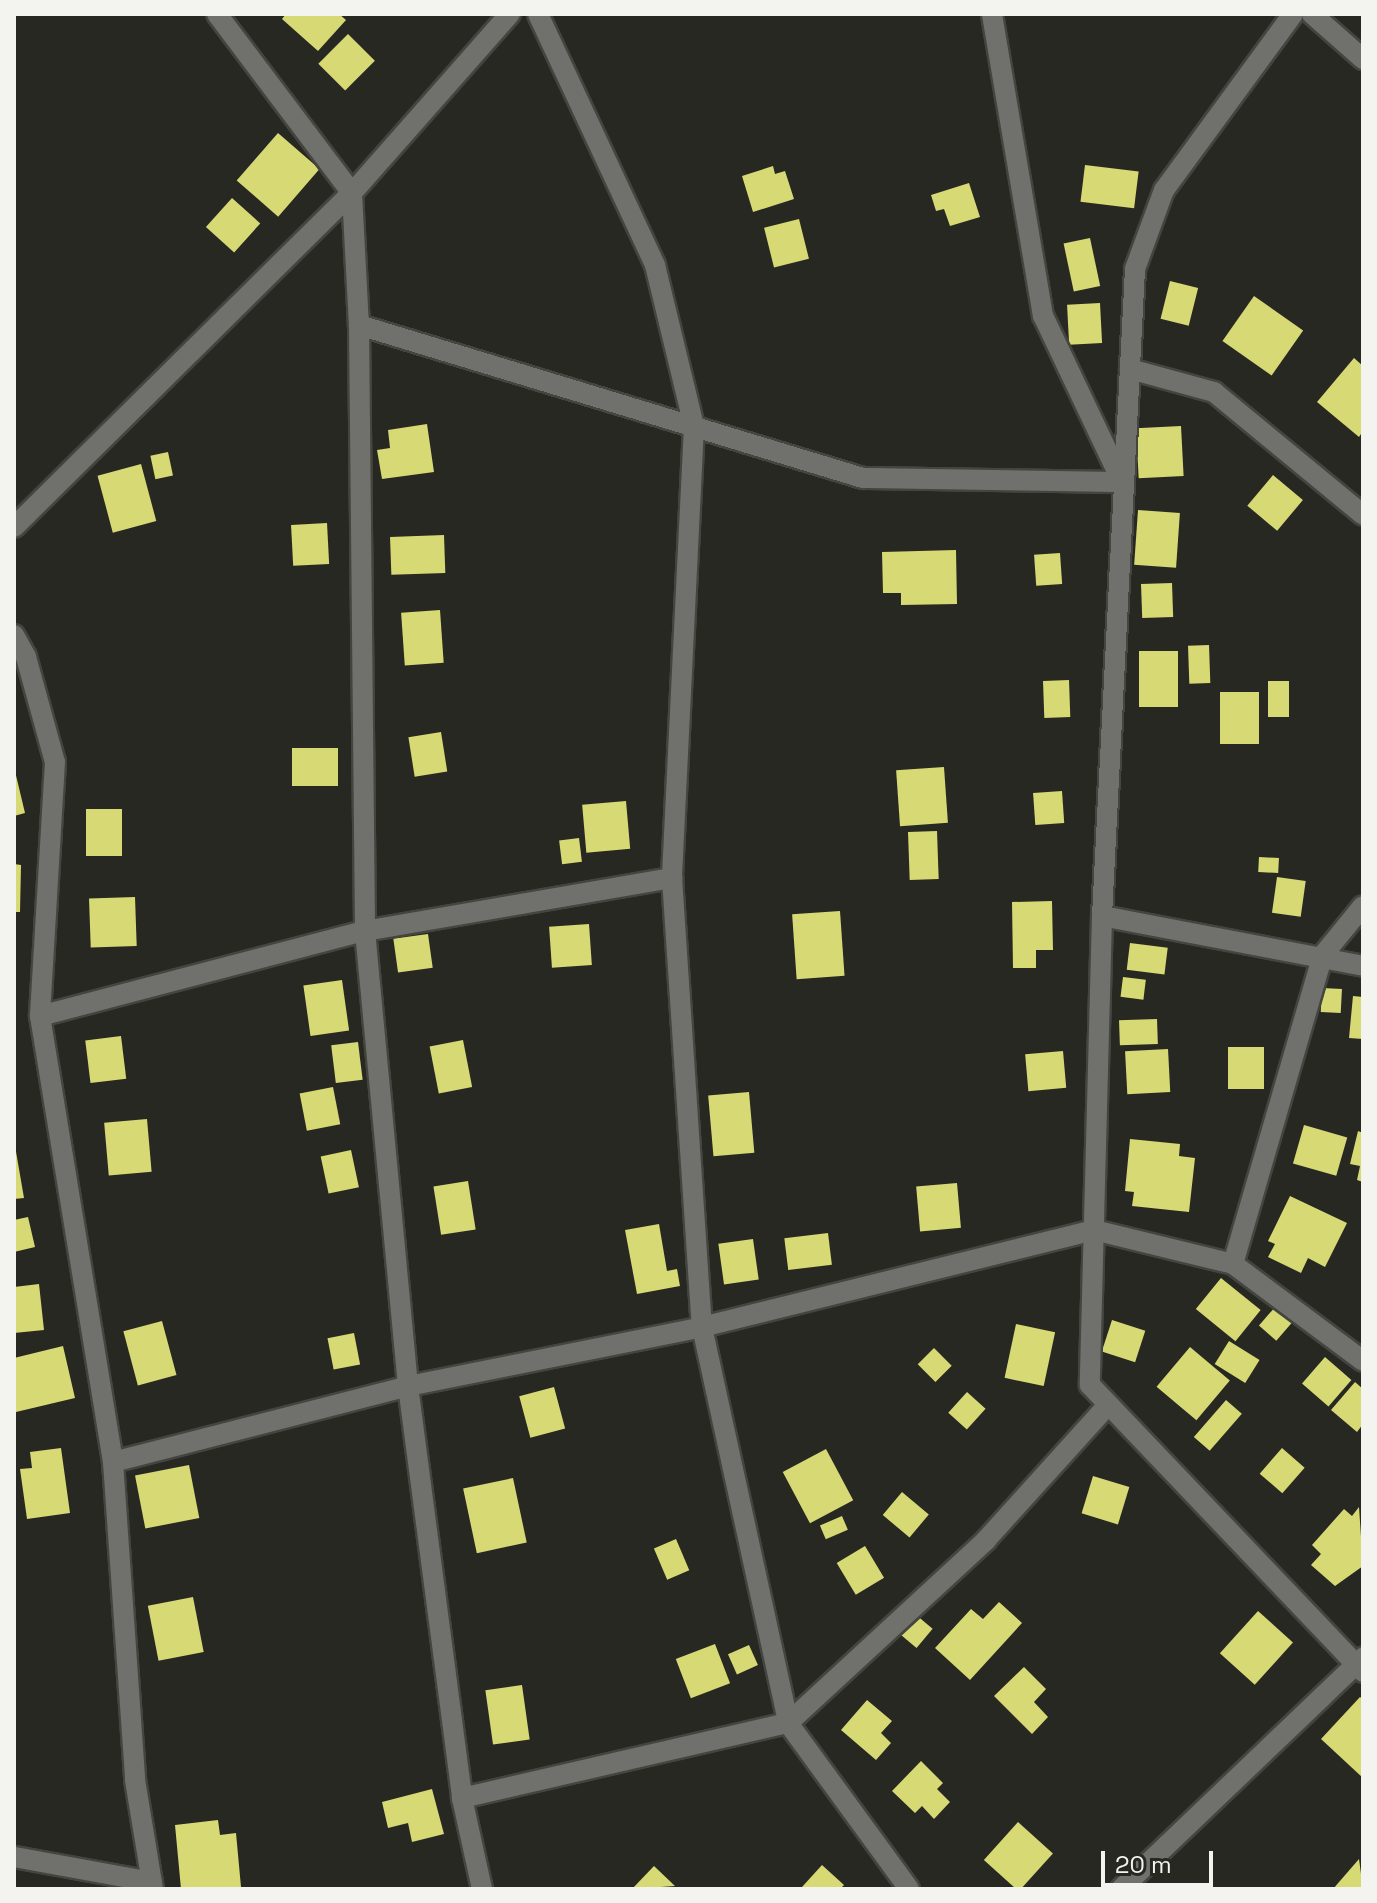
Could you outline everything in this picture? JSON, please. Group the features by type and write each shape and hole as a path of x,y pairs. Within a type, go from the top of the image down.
{"street":[{"path":"217,14 352,193 359,325 365,931 408,1386 462,1798 482,1889"},
{"path":"14,527 352,193 510,14"},
{"path":"538,14 655,265 694,426 672,878 702,1327 788,1723 909,1889"},
{"path":"992,14 1043,316 1122,482"},
{"path":"1121,1889 1361,1665 1090,1385 1102,916 1135,269 1164,190 1293,14"},
{"path":"1312,14 1363,59"},
{"path":"359,325 863,478 1122,482"},
{"path":"1130,369 1214,392 1363,515"},
{"path":"14,635 26,657 55,762 40,1016 113,1462 135,1780 153,1886 14,1857"},
{"path":"40,1016 365,931 672,878"},
{"path":"1233,1264 1323,955 1363,906"},
{"path":"1102,916 1323,955 1363,966"},
{"path":"113,1462 408,1386 702,1327 1094,1230 1233,1264 1363,1361"},
{"path":"462,1798 788,1723 986,1540 1108,1405"}],"building":[{"path":"286,14 339,14 346,20 318,51 282,19"},
{"path":"348,34 375,61 345,91 318,64"},
{"path":"278,133 320,169 278,217 237,181"},
{"path":"1085,165 1139,172 1134,208 1080,202"},
{"path":"773,166 775,174 785,171 794,199 753,212 742,176"},
{"path":"969,183 980,217 950,226 944,209 936,211 931,195"},
{"path":"232,198 260,223 234,252 206,227"},
{"path":"799,219 809,259 774,267 764,228"},
{"path":"1090,238 1100,286 1074,292 1064,244"},
{"path":"1170,281 1198,288 1189,326 1161,319"},
{"path":"1254,296 1303,330 1272,375 1222,341"},
{"path":"1100,303 1102,343 1069,345 1067,305"},
{"path":"1354,358 1363,366 1363,431 1359,437 1317,402"},
{"path":"427,424 434,472 382,479 377,450 390,448 388,430"},
{"path":"1181,426 1184,476 1139,478 1136,428"},
{"path":"168,452 173,475 155,479 150,456"},
{"path":"141,464 156,521 113,533 98,476"},
{"path":"1273,475 1303,500 1277,531 1247,506"},
{"path":"1138,510 1180,513 1176,568 1134,565"},
{"path":"327,523 329,564 293,566 291,525"},
{"path":"444,535 445,573 391,575 390,537"},
{"path":"956,550 957,604 901,605 901,593 883,593 882,552"},
{"path":"1060,553 1062,584 1036,586 1034,555"},
{"path":"1172,583 1173,617 1142,618 1141,584"},
{"path":"440,610 444,663 405,666 401,613"},
{"path":"1209,645 1210,683 1189,684 1188,646"},
{"path":"1139,651 1178,651 1178,707 1139,707"},
{"path":"1069,680 1070,717 1044,718 1043,681"},
{"path":"1268,681 1289,681 1289,717 1268,717"},
{"path":"1220,692 1259,692 1259,744 1220,744"},
{"path":"441,732 447,772 415,777 408,737"},
{"path":"292,748 338,748 338,786 292,786"},
{"path":"14,767 25,813 14,816"},
{"path":"944,767 948,823 900,826 896,770"},
{"path":"1062,791 1064,823 1035,825 1033,793"},
{"path":"626,801 630,849 586,853 582,805"},
{"path":"86,809 122,809 122,856 86,856"},
{"path":"937,831 939,879 910,880 908,832"},
{"path":"579,838 582,862 562,864 559,840"},
{"path":"1259,857 1279,858 1278,873 1258,872"},
{"path":"14,864 21,865 20,912 14,912"},
{"path":"1277,877 1306,881 1301,917 1272,913"},
{"path":"135,897 137,946 91,948 89,899"},
{"path":"1052,901 1053,950 1036,950 1036,968 1013,968 1012,902"},
{"path":"840,911 845,976 797,979 792,914"},
{"path":"589,924 592,965 552,968 549,927"},
{"path":"428,934 433,968 398,973 393,939"},
{"path":"1130,943 1168,948 1164,974 1127,970"},
{"path":"1123,977 1146,980 1143,1000 1121,997"},
{"path":"342,980 349,1031 310,1036 303,985"},
{"path":"1322,988 1342,989 1341,1013 1321,1012"},
{"path":"1353,996 1363,997 1363,1039 1349,1038"},
{"path":"1157,1019 1158,1044 1120,1045 1119,1020"},
{"path":"121,1036 126,1079 91,1083 85,1040"},
{"path":"463,1040 472,1087 439,1094 430,1046"},
{"path":"358,1042 363,1080 336,1083 331,1045"},
{"path":"1228,1047 1264,1047 1264,1089 1228,1089"},
{"path":"1168,1049 1170,1092 1127,1094 1125,1051"},
{"path":"1063,1051 1066,1088 1028,1091 1025,1054"},
{"path":"333,1087 340,1124 307,1131 300,1093"},
{"path":"749,1092 754,1153 713,1156 708,1096"},
{"path":"147,1119 152,1172 109,1176 104,1123"},
{"path":"1304,1125 1347,1137 1336,1176 1293,1163"},
{"path":"1358,1131 1363,1133 1363,1182 1357,1180 1360,1166 1350,1164"},
{"path":"1130,1139 1180,1144 1179,1156 1195,1158 1189,1212 1132,1206 1134,1192 1125,1191"},
{"path":"14,1140 24,1198 14,1199"},
{"path":"351,1150 359,1187 329,1194 321,1156"},
{"path":"468,1181 476,1229 441,1235 433,1186"},
{"path":"957,1183 961,1228 920,1231 916,1187"},
{"path":"1290,1196 1347,1223 1325,1267 1308,1258 1301,1273 1268,1257 1275,1244 1268,1241"},
{"path":"28,1217 35,1247 14,1252 14,1220"},
{"path":"659,1224 667,1271 677,1269 680,1286 637,1294 625,1230"},
{"path":"828,1233 832,1265 788,1270 784,1238"},
{"path":"753,1239 759,1280 724,1284 718,1244"},
{"path":"1221,1278 1261,1310 1235,1341 1196,1309"},
{"path":"39,1284 44,1330 14,1333 14,1287"},
{"path":"1276,1306 1293,1321 1276,1341 1259,1326"},
{"path":"1112,1320 1145,1331 1135,1362 1102,1351"},
{"path":"162,1321 176,1375 138,1385 123,1331"},
{"path":"1016,1324 1055,1332 1044,1386 1005,1378"},
{"path":"354,1333 360,1364 334,1370 327,1338"},
{"path":"1229,1341 1260,1360 1245,1383 1215,1364"},
{"path":"63,1346 75,1398 16,1412 14,1358"},
{"path":"1190,1347 1230,1380 1196,1420 1157,1387"},
{"path":"934,1348 952,1366 935,1382 918,1364"},
{"path":"1325,1357 1351,1380 1328,1406 1302,1383"},
{"path":"1355,1382 1363,1389 1363,1424 1357,1432 1331,1410"},
{"path":"554,1387 565,1429 530,1438 519,1396"},
{"path":"967,1392 986,1409 967,1430 948,1413"},
{"path":"1226,1400 1242,1414 1210,1451 1194,1437"},
{"path":"61,1448 70,1513 27,1519 20,1469 32,1468 30,1452"},
{"path":"1282,1448 1305,1468 1282,1493 1260,1474"},
{"path":"826,1449 853,1500 810,1523 783,1472"},
{"path":"189,1465 199,1518 145,1529 135,1475"},
{"path":"1093,1476 1129,1487 1118,1524 1082,1513"},
{"path":"513,1478 527,1543 477,1553 463,1489"},
{"path":"902,1492 929,1514 910,1537 883,1515"},
{"path":"1359,1507 1363,1566 1335,1586 1311,1565 1321,1554 1312,1545 1344,1509 1352,1516"},
{"path":"842,1516 848,1530 826,1539 820,1525"},
{"path":"676,1539 689,1570 667,1580 654,1548"},
{"path":"865,1546 884,1578 856,1595 837,1563"},
{"path":"193,1597 204,1652 159,1661 148,1606"},
{"path":"999,1602 1022,1623 970,1680 935,1648 971,1609 983,1619"},
{"path":"1258,1611 1293,1642 1255,1685 1220,1653"},
{"path":"915,1614 933,1629 917,1648 899,1633"},
{"path":"715,1644 730,1683 691,1698 676,1659"},
{"path":"749,1645 758,1665 737,1674 728,1654"},
{"path":"1024,1667 1046,1689 1034,1702 1048,1717 1032,1734 994,1696"},
{"path":"522,1685 530,1739 493,1745 485,1690"},
{"path":"1360,1697 1363,1699 1363,1778 1321,1739"},
{"path":"867,1700 892,1721 881,1733 891,1743 876,1760 841,1730"},
{"path":"921,1761 943,1783 937,1789 950,1802 934,1819 922,1806 915,1813 892,1791"},
{"path":"432,1789 444,1834 412,1842 408,1823 388,1828 382,1802"},
{"path":"218,1820 220,1835 236,1833 241,1887 181,1889 175,1825"},
{"path":"1018,1822 1053,1853 1021,1889 1016,1889 984,1860"},
{"path":"1359,1859 1363,1889 1333,1889"},
{"path":"822,1865 844,1885 840,1889 802,1887"},
{"path":"654,1866 675,1886 632,1889"}]}
